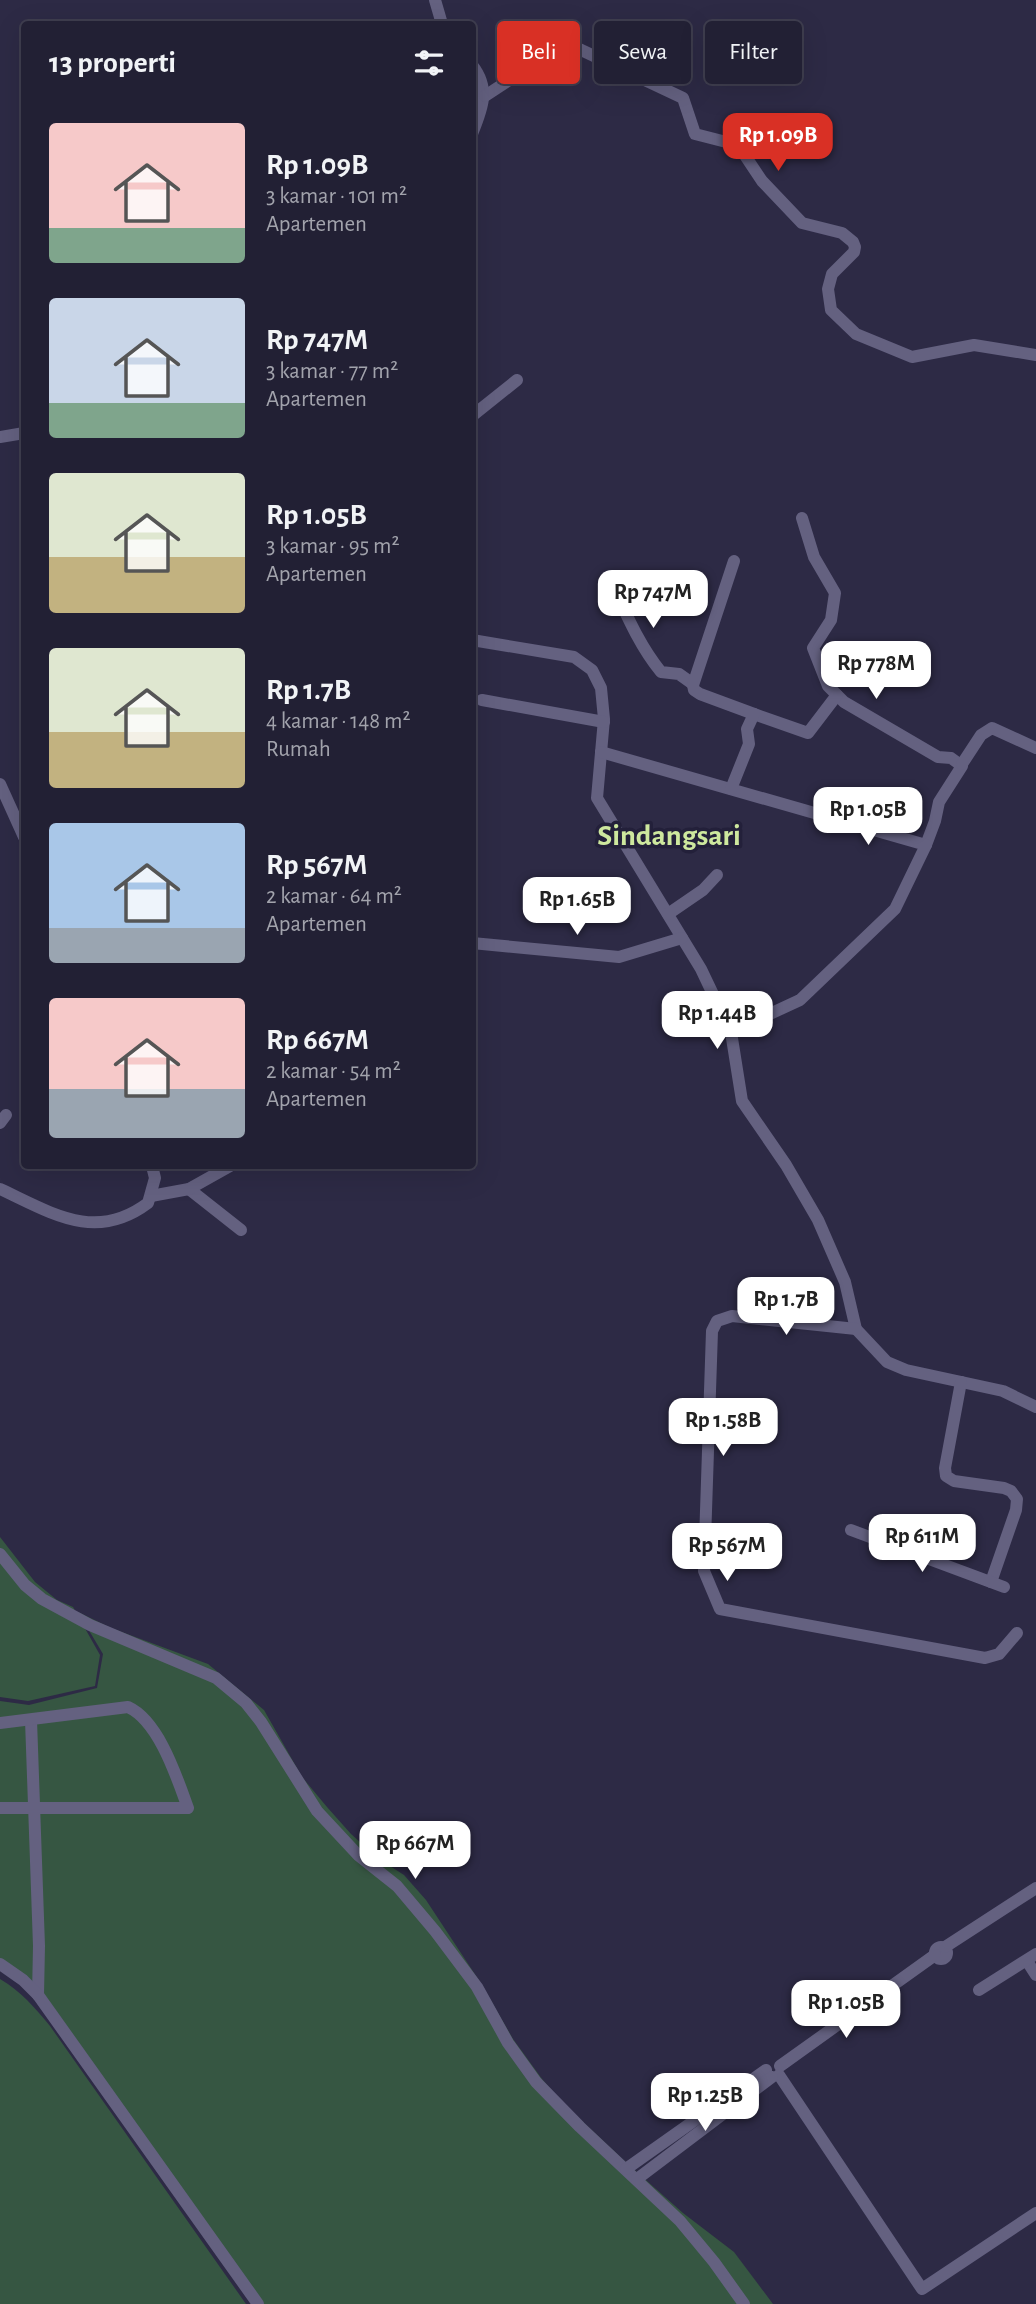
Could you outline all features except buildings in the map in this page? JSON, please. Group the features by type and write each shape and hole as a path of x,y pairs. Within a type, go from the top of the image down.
{"street":[{"path":"436,0 441,21"},
{"path":"485,96 517,75 551,31 562,29 577,48 596,59 683,98 695,134 738,145 762,181 802,223 849,237 855,247 830,279 828,301 839,320 856,334 912,357 974,345 1036,355"},
{"path":"476,72 485,96 476,124"},
{"path":"476,413 517,380"},
{"path":"0,437 21,434"},
{"path":"802,518 814,557 835,593 831,620 813,648 828,686 844,702 938,757 947,756 962,765"},
{"path":"734,561 693,684 694,690 807,733 837,695"},
{"path":"609,577 637,636 661,672 679,674 693,684"},
{"path":"476,641 573,657 592,670 601,688 604,722 597,798 701,969 731,1032 742,1101 786,1165 818,1220 845,1282 856,1329 887,1362 906,1370 1003,1391 1036,1407"},
{"path":"482,700 604,722"},
{"path":"731,789 748,744 747,729 754,714"},
{"path":"731,1032 800,1000 895,909 926,845 939,802 981,735 992,729 1036,748"},
{"path":"601,752 926,845"},
{"path":"0,784 21,830"},
{"path":"668,914 703,890 717,875"},
{"path":"476,943 619,957 682,938"},
{"path":"0,1189 59,1217 86,1223 135,1212 148,1203 155,1178 153,1169"},
{"path":"151,1196 189,1189 225,1169"},
{"path":"189,1189 241,1230"},
{"path":"856,1329 732,1316 717,1321 712,1331 704,1571 720,1609 985,1658 999,1654 1017,1633"},
{"path":"851,1531 997,1585 1017,1499 1011,1491 1004,1488 954,1481 946,1476 945,1468 961,1382"},
{"path":"0,1554 24,1585 42,1599 90,1625 216,1678 246,1703 267,1731 317,1811 358,1856 397,1886 429,1923 477,1987 508,2043 536,2082 680,2221 744,2304"},
{"path":"0,1723 128,1707 141,1715 155,1734 173,1768 188,1808 0,1808"},
{"path":"30,1720 40,1956 38,1995"},
{"path":"637,2179 774,2072 940,1951 1036,1888"},
{"path":"979,1990 1032,1957 1036,1975"},
{"path":"0,1964 23,1980 38,1995 258,2304"},
{"path":"626,2169 774,2072"},
{"path":"774,2072 922,2288 1036,2213"}],"green space":[{"path":"0,1537 35,1582 57,1600 73,1607 100,1655 95,1686 28,1701 0,1697"},
{"path":"78,1612 111,1628 208,1664 264,1710 302,1777 327,1807 351,1834 379,1859 404,1875 426,1900 482,1985 513,2039 542,2079 563,2103 630,2166 683,2213 734,2252 773,2304 263,2304 47,1998 0,1967 0,1701 29,1705 97,1688 103,1654"},
{"path":"0,1979 21,1994 50,2026 246,2304 0,2304"}],"district":[{"name":"Sindangsari","path":"669,836"}]}
